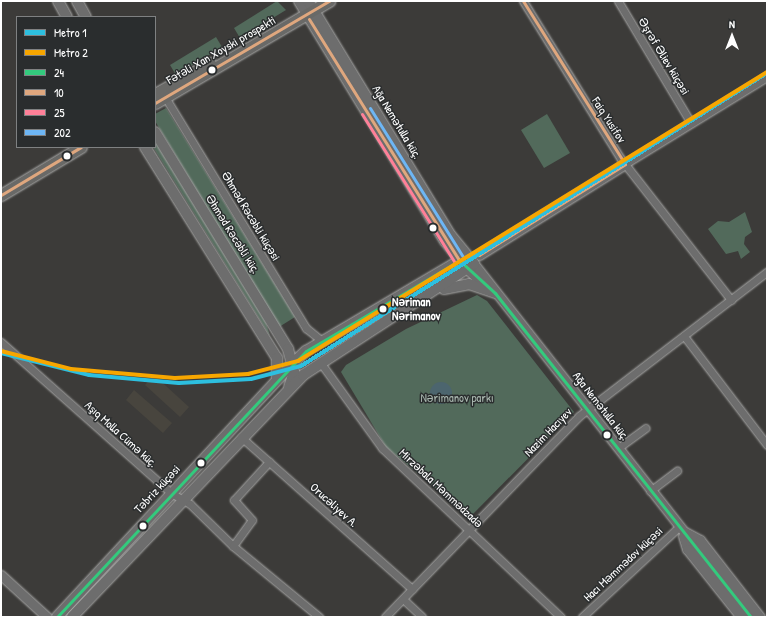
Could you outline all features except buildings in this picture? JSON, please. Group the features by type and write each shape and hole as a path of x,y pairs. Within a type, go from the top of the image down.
{"main road":[{"path":"58,1 66,16"},
{"path":"76,1 85,16"},
{"name":"Fətəli Xan Xoyski prospekti","path":"160,96 310,9"},
{"name":"Ağa Nemətulla küç.","path":"310,9 456,243 463,258"},
{"name":"Ağa Nemətulla küç.","path":"310,9 463,258"},
{"name":"Əhməd Rəcəbli küç.","path":"156,134 288,349 293,363"},
{"path":"1,187 65,148"},
{"path":"1,195 79,148"},
{"path":"146,148 276,358 277,379"},
{"path":"288,349 306,351 463,258 474,263"},
{"name":"Təbriz küçəsi","path":"72,617 183,498 288,389 320,362 438,291 474,263"},
{"path":"438,291 469,284 495,293"},
{"path":"394,300 404,300 407,304 402,313"},
{"path":"276,358 293,363 320,362 323,342"},
{"name":"Təbriz küçəsi","path":"57,617 277,379 306,351"},
{"path":"288,389 294,376 293,363"}],"street":[{"name":"Faiq Yusifov","path":"523,1 625,164 731,300"},
{"name":"Əşrəf Əliev küçəsi","path":"618,1 691,123"},
{"name":"Təbriz küçəsi","path":"474,263 625,164 767,77"},
{"name":"Əhməd Rəcəbli küçəsi","path":"160,96 309,333 323,342"},
{"path":"463,258 474,263"},
{"name":"Ağa Nemətulla küç.","path":"474,263 495,293 751,617"},
{"name":"Nazim Hacıyev","path":"385,617 587,409 767,272"},
{"path":"684,336 767,445"},
{"name":"Aşıq Molla Cümə küç.","path":"1,342 171,493 183,498 233,546 318,617"},
{"name":"Mirzəbala Məmmədzadə","path":"320,362 382,448 561,617"},
{"path":"618,448 646,428"},
{"name":"Orucəliyev A.","path":"241,437 412,589"},
{"path":"233,546 252,520 234,500 269,462"},
{"path":"650,491 677,471"},
{"path":"682,531 687,548 741,617"},
{"path":"682,531 700,540 760,617"},
{"name":"Hacı Məmmədov küçəsi","path":"582,617 682,531"},
{"path":"1,575 47,617"},
{"path":"403,599 422,617"}],"shaded area":[{"path":"154,375 189,407 180,417 145,385"},
{"path":"134,390 172,423 163,433 126,400"}],"green space":[{"path":"277,1 286,10 240,38 234,28"},
{"path":"216,37 222,47 176,75 170,65"},
{"path":"166,108 295,317 279,327 156,123 156,113"},
{"path":"547,114 570,153 544,168 521,130"},
{"path":"156,144 266,323 270,336 154,148 156,148"},
{"path":"745,212 752,232 745,237 744,244 750,252 741,259 738,251 726,254 708,229 718,221 729,222"},
{"name":"Nərimanov parkı","path":"477,295 487,301 574,412 470,517 386,447 341,372 346,365 406,329"}],"water":[{"path":"437,382 445,382 452,389 452,397 445,404 437,404 430,397 430,389"}],"metro line":[{"name":"2","path":"1,351 71,369 175,378 248,374 298,361 767,72"},
{"name":"1","path":"1,353 89,375 179,383 251,379 301,366 767,73"}],"transit line":[{"name":"10","path":"156,102 329,1"},
{"name":"10","path":"467,256 479,255 625,164 523,1"},
{"name":"10","path":"309,19 459,260"},
{"name":"202","path":"370,108 463,257"},
{"name":"25","path":"362,114 455,263"},
{"name":"10","path":"1,195 79,148"},
{"name":"24","path":"57,617 306,351 467,256"},
{"name":"24","path":"459,260 495,293 751,617"}],"place":[{"name":"Nəriman Nərimanov","path":"383,309"}]}
